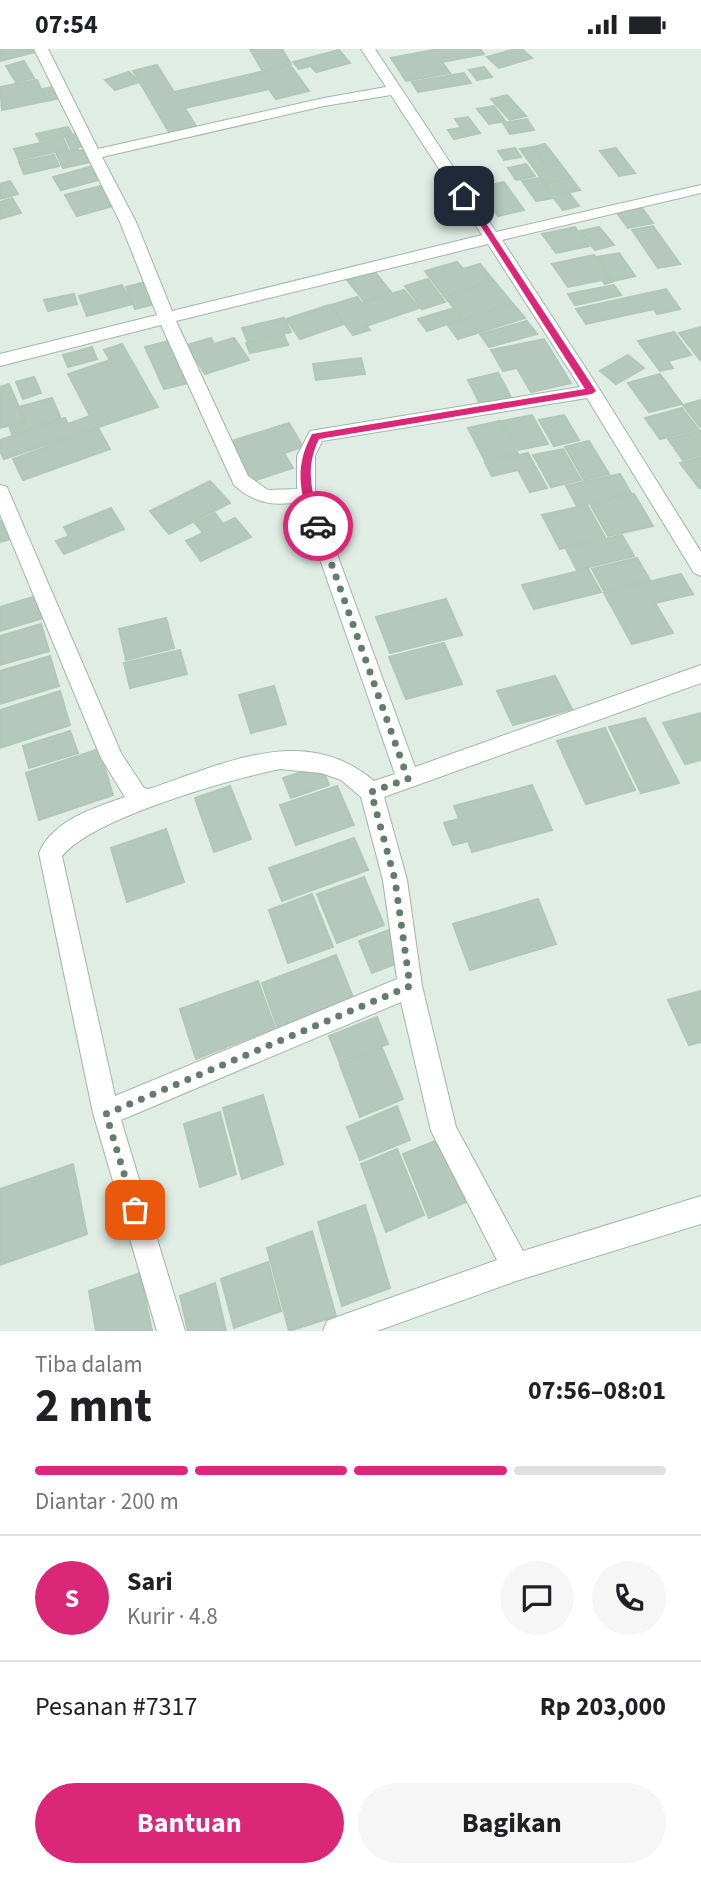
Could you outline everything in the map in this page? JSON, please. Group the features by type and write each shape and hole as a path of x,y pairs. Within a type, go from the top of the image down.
{"street":[{"path":"41,49 128,222 166,318 241,480 256,495 268,500 306,494"},
{"path":"368,49 592,391 700,566"},
{"path":"95,154 324,102 393,90"},
{"path":"0,360 701,189"},
{"path":"408,779 306,494 306,456 316,436 592,391"},
{"path":"0,492 112,758 136,796 149,799"},
{"path":"371,792 701,674"},
{"path":"170,1331 106,1114 50,853 83,824 247,766 280,759 321,763 349,773 371,792 395,880 410,986 444,1131 516,1267"},
{"path":"106,1114 410,986"},
{"path":"337,1331 516,1267 701,1210"}],"building":[{"path":"0,49 38,49 39,51 0,61"},
{"path":"250,49 282,49 291,64 262,70"},
{"path":"439,49 480,49 484,54 442,62 450,73 406,81 391,58"},
{"path":"522,49 532,58 499,68 487,57"},
{"path":"339,50 350,63 316,72 311,66 299,69 293,62"},
{"path":"24,61 34,78 16,82 6,66"},
{"path":"157,65 174,92 290,65 309,91 276,99 269,89 185,108 196,126 169,132 133,71"},
{"path":"484,67 492,77 477,80 469,70"},
{"path":"129,72 139,82 115,90 105,80"},
{"path":"464,73 471,83 418,92 412,82"},
{"path":"37,80 46,101 2,110 0,87"},
{"path":"58,86 64,97 47,101 42,89"},
{"path":"507,95 526,116 510,120 491,99"},
{"path":"494,106 505,121 489,124 477,109"},
{"path":"468,117 480,133 454,139 448,130 461,128 455,119"},
{"path":"527,119 534,130 510,134 503,123"},
{"path":"68,127 72,134 40,141 36,134"},
{"path":"82,133 88,145 71,149 65,136"},
{"path":"63,138 68,149 19,160 14,149"},
{"path":"545,144 559,162 546,165 533,147"},
{"path":"533,147 546,165 533,167 520,149"},
{"path":"515,148 521,157 504,160 498,151"},
{"path":"616,148 635,173 619,176 600,151"},
{"path":"89,149 95,161 63,168 56,153"},
{"path":"54,155 59,166 24,174 19,162"},
{"path":"559,162 571,178 544,183 533,167"},
{"path":"526,164 535,176 516,180 508,168"},
{"path":"97,165 106,178 61,190 53,177"},
{"path":"539,178 554,198 536,201 522,181"},
{"path":"571,178 580,190 553,196 544,183"},
{"path":"10,181 18,194 0,199 0,184"},
{"path":"504,182 524,210 498,216 479,188"},
{"path":"105,185 117,205 77,216 65,195"},
{"path":"570,194 579,206 563,210 554,198"},
{"path":"12,198 21,213 0,219 0,202"},
{"path":"642,208 653,223 628,228 617,213"},
{"path":"653,226 680,264 658,268 632,230"},
{"path":"575,227 589,246 556,253 542,234"},
{"path":"599,227 614,245 595,250 580,231"},
{"path":"619,253 635,276 613,281 597,257"},
{"path":"594,255 612,282 605,284 602,280 568,287 552,264"},
{"path":"457,262 463,269 480,264 494,281 444,296 425,271"},
{"path":"374,271 391,292 364,301 347,280"},
{"path":"428,279 445,302 422,309 405,286"},
{"path":"494,281 513,304 463,319 444,296"},
{"path":"146,282 155,304 135,309 126,287"},
{"path":"122,285 132,304 87,316 79,296"},
{"path":"614,285 621,295 575,305 568,294"},
{"path":"666,289 680,309 657,314 654,309 586,324 576,309"},
{"path":"404,290 419,308 366,326 370,330 353,335 331,305 357,297 362,303"},
{"path":"74,294 77,304 48,311 44,300"},
{"path":"513,304 525,318 458,339 447,324"},
{"path":"329,305 344,324 300,339 286,319"},
{"path":"454,308 463,319 427,331 418,319"},
{"path":"284,318 291,332 248,342 242,328"},
{"path":"527,321 537,334 489,347 480,334"},
{"path":"701,327 701,361 679,333"},
{"path":"674,332 691,355 668,361 673,368 660,371 638,341"},
{"path":"284,335 288,345 250,353 246,343"},
{"path":"211,338 214,344 234,338 249,360 205,374 187,345"},
{"path":"544,339 571,383 531,392 517,368 503,371 491,350"},
{"path":"173,340 192,382 164,389 145,347"},
{"path":"122,344 158,407 4,459 0,451 0,440 65,418 68,424 90,416 68,374 110,360 104,350"},
{"path":"92,347 97,359 68,367 63,355"},
{"path":"628,355 644,368 616,384 600,371"},
{"path":"361,358 365,374 316,380 313,364"},
{"path":"498,373 511,397 480,404 468,380"},
{"path":"660,374 682,404 649,412 628,383"},
{"path":"34,377 41,393 23,399 16,382"},
{"path":"9,384 25,421 0,428 0,387"},
{"path":"52,398 61,419 12,434 9,426 25,421 19,407"},
{"path":"701,400 701,427 700,427 683,405"},
{"path":"682,408 698,429 660,439 645,418"},
{"path":"532,415 548,444 518,450 502,421"},
{"path":"564,415 579,440 554,446 539,420"},
{"path":"500,421 518,454 485,461 468,428"},
{"path":"289,423 303,447 284,453 293,468 247,483 225,443"},
{"path":"98,428 110,449 23,480 13,459"},
{"path":"701,430 701,455 683,460 668,439"},
{"path":"589,441 609,474 584,480 565,447"},
{"path":"563,449 581,480 551,487 533,455"},
{"path":"528,453 547,488 530,492 518,470 492,476 485,463"},
{"path":"701,457 701,488 699,488 680,463"},
{"path":"620,474 631,493 577,506 566,486"},
{"path":"210,481 230,503 169,534 150,511"},
{"path":"634,494 653,526 608,536 590,504"},
{"path":"587,505 605,537 560,549 542,515"},
{"path":"111,508 124,529 64,554 56,541 69,536 64,527"},
{"path":"215,513 223,524 235,518 251,537 201,561 186,541 203,533 195,523"},
{"path":"7,519 14,538 0,542 0,521"},
{"path":"622,535 634,556 577,570 566,549"},
{"path":"637,558 650,580 604,591 592,569"},
{"path":"588,569 601,592 534,609 522,585"},
{"path":"681,574 693,594 655,603 673,633 632,644 604,593"},
{"path":"36,596 43,618 0,631 0,607"},
{"path":"446,599 462,635 390,653 376,617"},
{"path":"166,618 174,648 126,660 119,629"},
{"path":"41,624 49,651 0,665 0,636"},
{"path":"444,643 462,684 406,699 389,657"},
{"path":"180,650 187,674 130,688 124,663"},
{"path":"50,656 59,686 0,704 0,671"},
{"path":"555,676 572,709 513,725 497,691"},
{"path":"274,686 286,724 251,733 239,695"},
{"path":"60,691 70,725 0,748 0,710"},
{"path":"701,713 701,760 685,764 663,723"},
{"path":"645,718 679,783 641,793 609,727"},
{"path":"605,728 635,790 586,804 557,741"},
{"path":"70,731 78,753 29,768 23,746"},
{"path":"99,749 113,795 39,820 26,773"},
{"path":"321,766 329,785 291,798 283,778"},
{"path":"532,785 552,830 472,852 468,841 453,845 444,823 459,819 454,806"},
{"path":"230,786 251,839 214,852 195,798"},
{"path":"337,786 354,825 296,845 280,805"},
{"path":"166,829 184,882 127,902 111,848"},
{"path":"354,838 368,870 282,901 269,868"},
{"path":"364,877 384,925 337,943 317,894"},
{"path":"312,894 333,947 288,963 269,910"},
{"path":"538,899 556,944 470,970 453,924"},
{"path":"389,930 403,961 372,973 359,941"},
{"path":"336,955 354,1000 278,1029 262,983"},
{"path":"258,981 275,1028 196,1059 180,1009"},
{"path":"701,991 701,1042 689,1045 668,1000"},
{"path":"377,1017 388,1044 340,1063 329,1036"},
{"path":"382,1048 403,1099 360,1117 340,1065"},
{"path":"263,1095 283,1164 242,1179 223,1108"},
{"path":"397,1106 410,1140 360,1160 347,1127"},
{"path":"220,1112 236,1174 200,1187 184,1124"},
{"path":"440,1139 466,1202 429,1218 403,1154"},
{"path":"397,1149 424,1215 386,1232 361,1164"},
{"path":"73,1164 87,1234 0,1265 0,1189"},
{"path":"365,1205 390,1288 342,1306 318,1222"},
{"path":"312,1231 336,1316 289,1331 267,1248"},
{"path":"268,1262 281,1311 234,1328 221,1279"},
{"path":"140,1273 152,1331 96,1331 89,1291"},
{"path":"215,1283 226,1331 188,1331 180,1296"}],"way so far":[{"path":"135,1210 106,1114 410,986 395,880 371,792 408,779 318,526"}],"route":[{"path":"318,526 306,494 305,472 306,456 316,436 592,391 464,196"}]}
